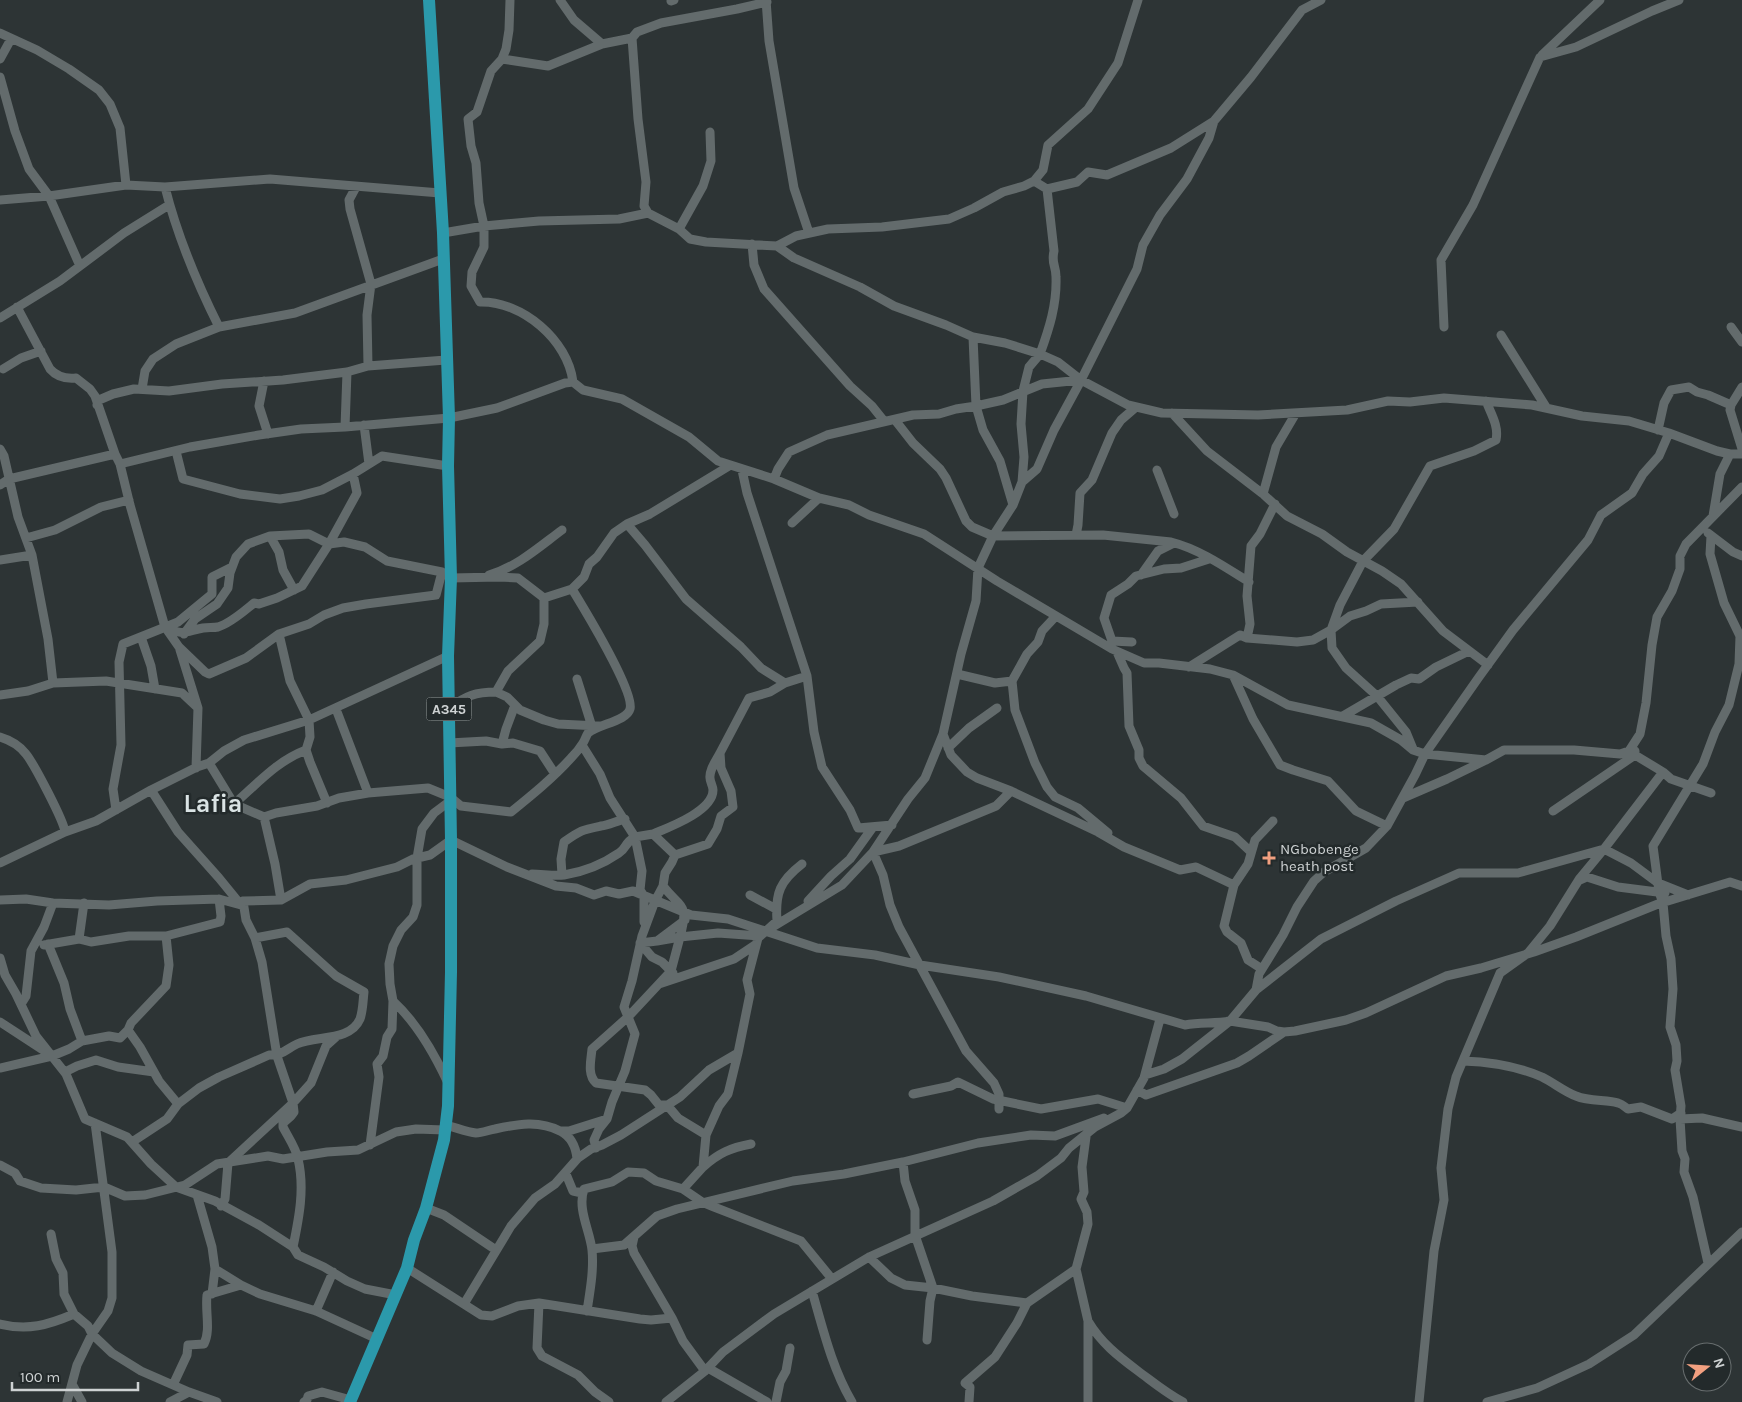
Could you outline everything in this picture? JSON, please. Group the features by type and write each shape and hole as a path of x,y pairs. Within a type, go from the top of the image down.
{"highway":[{"name":"A345","path":"351,1401 407,1268 414,1240 426,1208 444,1140 448,1085 451,972 450,743 446,575 449,418 443,233 429,0"}],"street":[{"path":"510,0 506,49 502,59 491,70 477,112 468,119 476,163 479,203 484,226 484,247 472,272 471,286 480,302 506,305 522,313 554,340 572,368 573,382"},
{"path":"560,0 574,20 602,44"},
{"path":"777,246 796,236 828,229 882,227 949,219 1004,192 1034,181 1043,170 1048,145 1088,109 1118,63 1138,0"},
{"path":"1034,181 1047,189 1077,182 1088,172 1107,175 1171,148 1214,121 1251,77 1302,10 1322,0"},
{"path":"1444,327 1441,260 1473,205 1540,57 1600,0"},
{"path":"1540,57 1576,47 1679,0"},
{"path":"502,59 548,66 602,44 632,38 637,32 661,22 737,9 766,1 769,41 794,188 809,233"},
{"path":"0,33 37,50 99,90 110,104 120,128 126,185"},
{"path":"632,38 638,120 646,182 644,206 648,213 679,229 690,239 706,242 777,246 794,258 860,287 894,306 946,324 972,337 1005,342 1058,362 1082,380 1128,405 1172,413 1258,415 1347,410 1388,401 1410,402 1444,398 1486,401 1546,407 1582,416 1629,422 1669,433 1730,454 1742,454"},
{"path":"0,59 11,39"},
{"path":"0,76 15,131 29,169 48,196 80,266"},
{"path":"1022,482 1037,469 1054,430 1082,380 1137,269 1144,245 1160,215 1187,179 1209,138 1214,121"},
{"path":"679,229 703,186 711,161 710,132"},
{"path":"0,200 48,196 126,185 165,187 270,179 440,193"},
{"path":"165,187 169,204 203,296 219,327"},
{"path":"356,187 349,200 350,209 372,284 367,316 368,366"},
{"path":"641,939 657,941 718,933 763,933 842,884 873,852 908,799 925,778 943,734 976,600 978,568 993,536 1013,505 1022,482 1024,458 1021,424 1023,391 1029,367 1040,354 1054,313 1056,278 1052,261 1054,251 1047,189"},
{"path":"0,318 80,266 124,233 169,204"},
{"path":"443,233 484,226 539,221 619,218 648,213"},
{"path":"752,244 754,265 764,289 850,386 872,406 884,421"},
{"path":"142,389 145,371 153,359 176,344 219,327 295,313 443,259"},
{"path":"17,307 50,369 56,376 76,378 90,389 95,396 120,464 165,627 192,661 209,674 246,658 279,634 309,624 324,615 343,608 403,598 436,595 446,575"},
{"path":"1731,327 1742,342"},
{"path":"1501,335 1546,407"},
{"path":"972,337 976,406 983,430 1000,461 1013,505"},
{"path":"3,369 21,358 41,351"},
{"path":"97,405 98,400 134,389 169,391 347,372 368,366 446,360"},
{"path":"346,427 347,372"},
{"path":"774,479 789,452 827,436 913,415 939,414 1003,400 1042,384 1082,380"},
{"path":"264,381 259,406 268,434"},
{"path":"120,464 176,451 268,434 449,418 497,408 565,383 573,382 583,390 622,399 689,437 718,461 729,466 774,479 819,498 849,505 869,515 924,534 996,581 1117,652 1144,663 1190,667 1233,675 1288,705 1371,723 1401,740 1413,750 1425,754 1486,760"},
{"path":"1742,387 1731,405 1731,416 1735,423 1742,449"},
{"path":"1658,430 1664,403 1671,390 1689,388 1731,405"},
{"path":"1413,750 1406,732 1377,696 1346,668 1332,648 1331,630 1340,605 1363,560 1394,529 1430,466 1474,451 1496,440 1497,427 1486,401"},
{"path":"1076,535 1080,493 1092,480 1112,433 1136,407"},
{"path":"1172,413 1207,451 1264,494 1287,516 1322,534 1347,552 1401,584 1443,631 1488,665"},
{"path":"1264,494 1276,447 1296,413"},
{"path":"895,420 913,443 940,469 950,484 966,521 972,527 993,536 1116,536 1174,543 1209,559 1249,582"},
{"path":"364,426 369,464"},
{"path":"1256,990 1262,968 1314,881 1324,872 1366,848 1387,826 1425,754 1513,630 1588,540 1601,515 1632,493 1643,474 1659,456 1669,433"},
{"path":"0,450 4,456 18,517 32,555 48,639 53,683"},
{"path":"176,451 183,479 240,494 280,499 322,490 382,456 448,466"},
{"path":"0,485 9,479 115,454"},
{"path":"1713,516 1720,474 1730,454"},
{"path":"544,598 572,589 584,576 588,564 598,558 614,533 627,524 650,514 729,466"},
{"path":"742,470 747,493 807,676 814,732 822,767 850,810 858,828 892,825"},
{"path":"1157,470 1174,514"},
{"path":"165,627 184,634 204,628 219,627 254,603 259,604 302,586 329,544 357,493 353,474"},
{"path":"1403,798 1447,779 1504,750 1574,750 1620,754 1628,751 1635,744 1640,734 1657,617 1672,591 1680,569 1682,550 1742,487"},
{"path":"792,523 819,498"},
{"path":"26,538 55,530 101,507 129,500"},
{"path":"1246,638 1250,624 1247,596 1251,546 1260,534 1274,504"},
{"path":"627,524 646,545 686,599 761,668 785,683"},
{"path":"1702,527 1710,536 1742,556"},
{"path":"475,578 497,573 528,557 562,530"},
{"path":"184,634 195,619 217,604 228,588 230,573 236,557 248,544 270,536 309,534 329,544 344,542 365,547 386,561 446,575 475,578 518,578 544,598"},
{"path":"270,536 279,552 283,570 294,590"},
{"path":"1708,1263 1693,1198 1684,1172 1685,1159 1682,1151 1681,1106 1676,1070 1678,1061 1676,1044 1670,1027 1673,989 1671,959 1653,846 1703,764 1715,732 1729,705 1739,664 1740,636 1724,603 1710,554 1710,536"},
{"path":"1141,575 1158,552 1174,543"},
{"path":"0,560 32,555"},
{"path":"1132,642 1112,640 1104,618 1111,595 1128,584 1136,576 1164,569 1181,568 1209,559"},
{"path":"116,810 113,789 121,745 119,662 123,644 178,622 212,594 212,577 232,567"},
{"path":"449,708 468,695 496,692 506,696 520,710 558,724 594,727 624,717 630,709 630,700 613,661 572,589"},
{"path":"496,692 508,671 540,641 544,624 544,598"},
{"path":"1190,667 1240,635 1246,638 1297,642 1313,640 1350,616 1381,604 1418,602"},
{"path":"1056,616 1042,631 1038,642 1027,654 1012,681 1014,710 1035,763 1051,792 1055,797 1078,808 1120,844"},
{"path":"279,634 290,681 309,720 310,737 306,750 327,803"},
{"path":"141,637 151,666 154,689"},
{"path":"179,647 198,708 196,768"},
{"path":"1343,716 1396,685 1412,678 1419,679 1436,667 1469,651"},
{"path":"1117,652 1127,673 1129,726 1139,750 1139,758 1143,766 1181,798 1203,826 1235,837 1251,852"},
{"path":"0,863 65,832 96,821 151,790 209,763 224,751 244,740 309,720 336,709 448,656"},
{"path":"957,674 995,683 1012,681"},
{"path":"1233,675 1253,719 1280,764 1328,781 1356,811 1387,826"},
{"path":"529,874 562,875 578,872 596,865 622,852 627,841 653,834 678,824 708,804 713,790 709,778 711,769 750,698 770,692 785,683 807,676"},
{"path":"577,679 594,727"},
{"path":"0,695 28,691 53,683 119,682 182,693 198,708"},
{"path":"502,744 515,705"},
{"path":"948,748 969,728 997,708"},
{"path":"336,709 368,793"},
{"path":"209,763 234,804 264,817 368,793 428,788 461,806 511,812 573,757 587,734 594,727"},
{"path":"943,734 951,755 967,772 977,778 1011,791 1120,844 1180,870 1196,867 1234,885"},
{"path":"0,737 16,744 26,754 65,827 65,832"},
{"path":"450,743 486,741 502,744 513,743 540,751 555,774"},
{"path":"1635,744 1635,755"},
{"path":"582,745 600,774 610,798 635,838 642,871 640,890 644,896 645,914 641,939 624,1007 635,1034 626,1071 607,1119 599,1129 594,1140 596,1148"},
{"path":"234,804 270,771 294,755 306,750"},
{"path":"674,855 708,844 721,816 733,806 731,791 722,775 719,759 720,753"},
{"path":"1635,755 1671,779 1690,784 1711,793"},
{"path":"1553,811 1635,755"},
{"path":"1420,1402 1434,1251 1444,1200 1441,1168 1447,1117 1456,1077 1500,972 1528,953 1550,926 1578,881 1663,772"},
{"path":"151,790 178,832 242,903 246,920 255,938 262,962 277,1056 293,1103 294,1112 284,1123 298,1158 301,1184 301,1206 293,1247"},
{"path":"873,852 899,846 996,806 1011,791"},
{"path":"1051,792 1057,813"},
{"path":"370,1145 379,1077 377,1064 383,1056 386,1037 392,1029 393,1001 389,964 393,946 401,930 413,917 416,905 417,858 422,829 434,813 450,799"},
{"path":"264,817 281,900"},
{"path":"562,875 561,859 564,842 579,831 624,819"},
{"path":"1262,968 1248,960 1240,943 1227,932 1224,926 1234,885 1248,864 1255,840 1273,822"},
{"path":"785,919 809,900 850,859 873,827"},
{"path":"653,834 674,855"},
{"path":"0,900 26,898 53,902 109,905 219,899 242,903 281,900 310,884 363,876 397,867 417,858 430,855 451,840 507,867 556,886 576,888 594,895 606,891 618,894 633,891 686,916 728,919 763,933 817,948 875,955 920,965 999,977 1086,996 1186,1024 1202,1022 1217,1024 1230,1021 1268,1027 1284,1032 1346,1020 1366,1013 1446,976 1481,968 1576,937 1663,902 1730,882 1742,886"},
{"path":"1145,1074 1164,1069 1182,1059 1230,1021 1256,990 1322,939 1389,904 1459,873 1518,873 1604,849 1631,863 1659,887"},
{"path":"873,852 883,876 890,905 899,927 966,1051 994,1083 999,1094 999,1104"},
{"path":"641,939 674,855"},
{"path":"704,1167 706,1135 719,1106 728,1094 738,1053 750,994 747,980 755,946 763,933 777,921 776,909 779,893 785,878 802,864"},
{"path":"1578,881 1587,877 1618,887 1659,887 1688,895"},
{"path":"663,886 671,896 680,902 686,916 671,971 628,1017 592,1049 590,1068 592,1081 596,1084 645,1090 652,1095 659,1105 667,1105 678,1118 706,1135"},
{"path":"750,895 776,909"},
{"path":"34,946 79,939 91,942 129,936 166,936 220,922 219,899"},
{"path":"21,1004 26,996 31,951 44,927 53,902"},
{"path":"79,939 84,903"},
{"path":"657,941 686,916"},
{"path":"132,1142 167,1119 178,1104 219,1077 269,1055 277,1056 298,1044 317,1038 336,1036 355,1027 361,1018 364,992 336,976 287,932 255,938"},
{"path":"0,1068 52,1056 82,1041 109,1036 120,1038 128,1030 130,1023 166,986 168,965 166,936"},
{"path":"641,939 652,957 662,962 681,978"},
{"path":"48,944 64,983 70,1009 82,1041"},
{"path":"659,984 734,959 755,946"},
{"path":"0,958 5,975 36,1036 65,1072 85,1119 127,1137 151,1164 176,1187 215,1201 221,1206 259,1225 293,1247 298,1255 364,1289 396,1296"},
{"path":"393,1001 406,1012 423,1037 448,1085"},
{"path":"666,1402 706,1369 723,1352 774,1314 869,1257 993,1200 1037,1176 1061,1158 1069,1148 1095,1127 1124,1110 1145,1074 1160,1018"},
{"path":"0,1022 52,1056"},
{"path":"128,1030 159,1081 178,1104"},
{"path":"1137,1090 1146,1094 1206,1073 1224,1069 1249,1056 1284,1032"},
{"path":"221,1206 225,1199 228,1163 293,1103 311,1083 326,1046 336,1036"},
{"path":"464,1304 496,1250 523,1210 566,1174 577,1159 620,1135 680,1097 709,1070 738,1053"},
{"path":"65,1072 96,1060 118,1067 154,1072"},
{"path":"1463,1061 1490,1062 1511,1066 1557,1084 1574,1096 1589,1100 1618,1102 1628,1109 1641,1107 1672,1118 1680,1116 1702,1118 1742,1127"},
{"path":"913,1094 951,1086 958,1082 999,1104 1041,1109 1098,1099 1124,1110"},
{"path":"592,1249 624,1245 657,1216 677,1208 793,1181 844,1174 903,1162 978,1143 1031,1135 1054,1136 1124,1110"},
{"path":"560,1131 569,1131 607,1119"},
{"path":"67,1402 77,1365 92,1334 108,1312 112,1298 112,1252 95,1123"},
{"path":"0,1165 15,1173 20,1181 41,1188 76,1190 104,1187 124,1196 145,1195 185,1185 217,1164 268,1156 283,1159 298,1158 327,1152 358,1150 396,1132 416,1129 445,1127 476,1133 508,1126 536,1123 552,1127 566,1134 572,1141 577,1159"},
{"path":"1086,1136 1082,1167 1084,1192 1081,1199 1087,1212 1088,1224 1076,1269 1088,1321 1088,1402"},
{"path":"682,1189 715,1157 732,1148 751,1144"},
{"path":"903,1162 906,1181 915,1210 915,1235 933,1288 927,1340"},
{"path":"586,1311 592,1277 592,1249 584,1219 582,1194 584,1189 612,1182 628,1172 644,1174 656,1181 682,1189 702,1202 801,1241 832,1279"},
{"path":"566,1174 573,1191 582,1194"},
{"path":"197,1195 212,1247 215,1269 212,1294"},
{"path":"426,1208 444,1215 496,1250"},
{"path":"1487,1402 1537,1388 1588,1364 1634,1335 1742,1232"},
{"path":"51,1234 56,1259 63,1273 64,1294 74,1314 88,1326 92,1334 112,1353 142,1371 217,1402"},
{"path":"634,1237 632,1246 634,1253 672,1318 683,1341 706,1369 767,1402"},
{"path":"869,1257 897,1282 972,1296 1027,1303"},
{"path":"407,1268 476,1313 487,1316 492,1316 518,1306 539,1303 646,1320 672,1318"},
{"path":"215,1269 260,1294 316,1311 377,1339"},
{"path":"969,1402 970,1387 965,1383 995,1358 1027,1303 1076,1269"},
{"path":"316,1311 332,1272"},
{"path":"173,1385 187,1355 188,1345 204,1344 208,1335 205,1309 207,1295 241,1285"},
{"path":"812,1291 831,1358 852,1402"},
{"path":"539,1303 536,1348 542,1356 578,1375 595,1392 609,1402"},
{"path":"0,1324 17,1328 30,1327 57,1321 74,1314"},
{"path":"1088,1321 1098,1337 1112,1350 1171,1396 1183,1402"},
{"path":"776,1402 780,1382 786,1371 790,1348"},
{"path":"72,1384 82,1402"},
{"path":"170,1402 189,1392"},
{"path":"304,1402 308,1396 322,1392 351,1401"}],"place":[{"name":"NGbobenge heath post","path":"1269,858"}],"district":[{"name":"Lafia","path":"213,803"}]}
